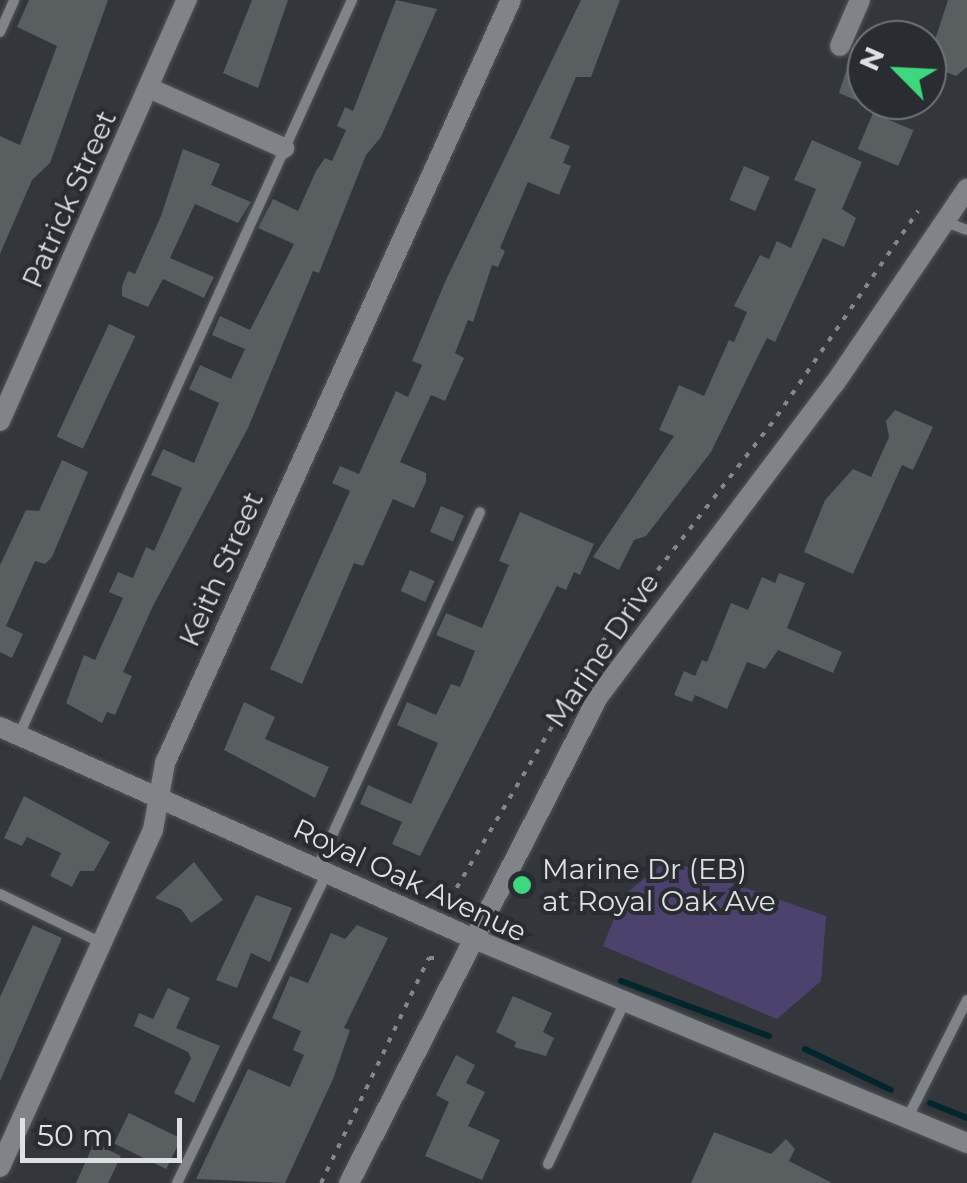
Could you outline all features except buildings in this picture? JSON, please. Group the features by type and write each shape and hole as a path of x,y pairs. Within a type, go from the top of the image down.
{"street":[{"name":"Patrick Street","path":"0,421 187,0"},
{"name":"Keith Street","path":"0,1167 153,830 164,764 511,0"},
{"path":"840,46 860,0"},
{"path":"149,88 284,148"},
{"name":"Marine Drive","path":"349,1183 550,780 636,639 836,383 967,189"},
{"name":"Royal Oak Avenue","path":"10,731 472,938 967,1144"}],"lane":[{"path":"0,32 14,0"},
{"path":"10,731 352,0"},
{"path":"946,222 967,230"},
{"path":"176,1183 323,868 480,512"},
{"path":"0,894 102,942"},
{"path":"908,1117 967,1000"},
{"path":"548,1164 624,1003"}],"path":[{"path":"450,899 602,642 776,416 918,210"},
{"path":"321,1183 428,958 437,958"}],"shaded area":[{"path":"667,860 826,916 821,981 777,1019 603,946 623,896"}],"waterway":[{"path":"621,981 769,1036"},
{"path":"805,1049 891,1090"},
{"path":"930,1103 967,1118"}],"place":[{"name":"Marine Dr (EB) at Royal Oak Ave","path":"522,885"}]}
